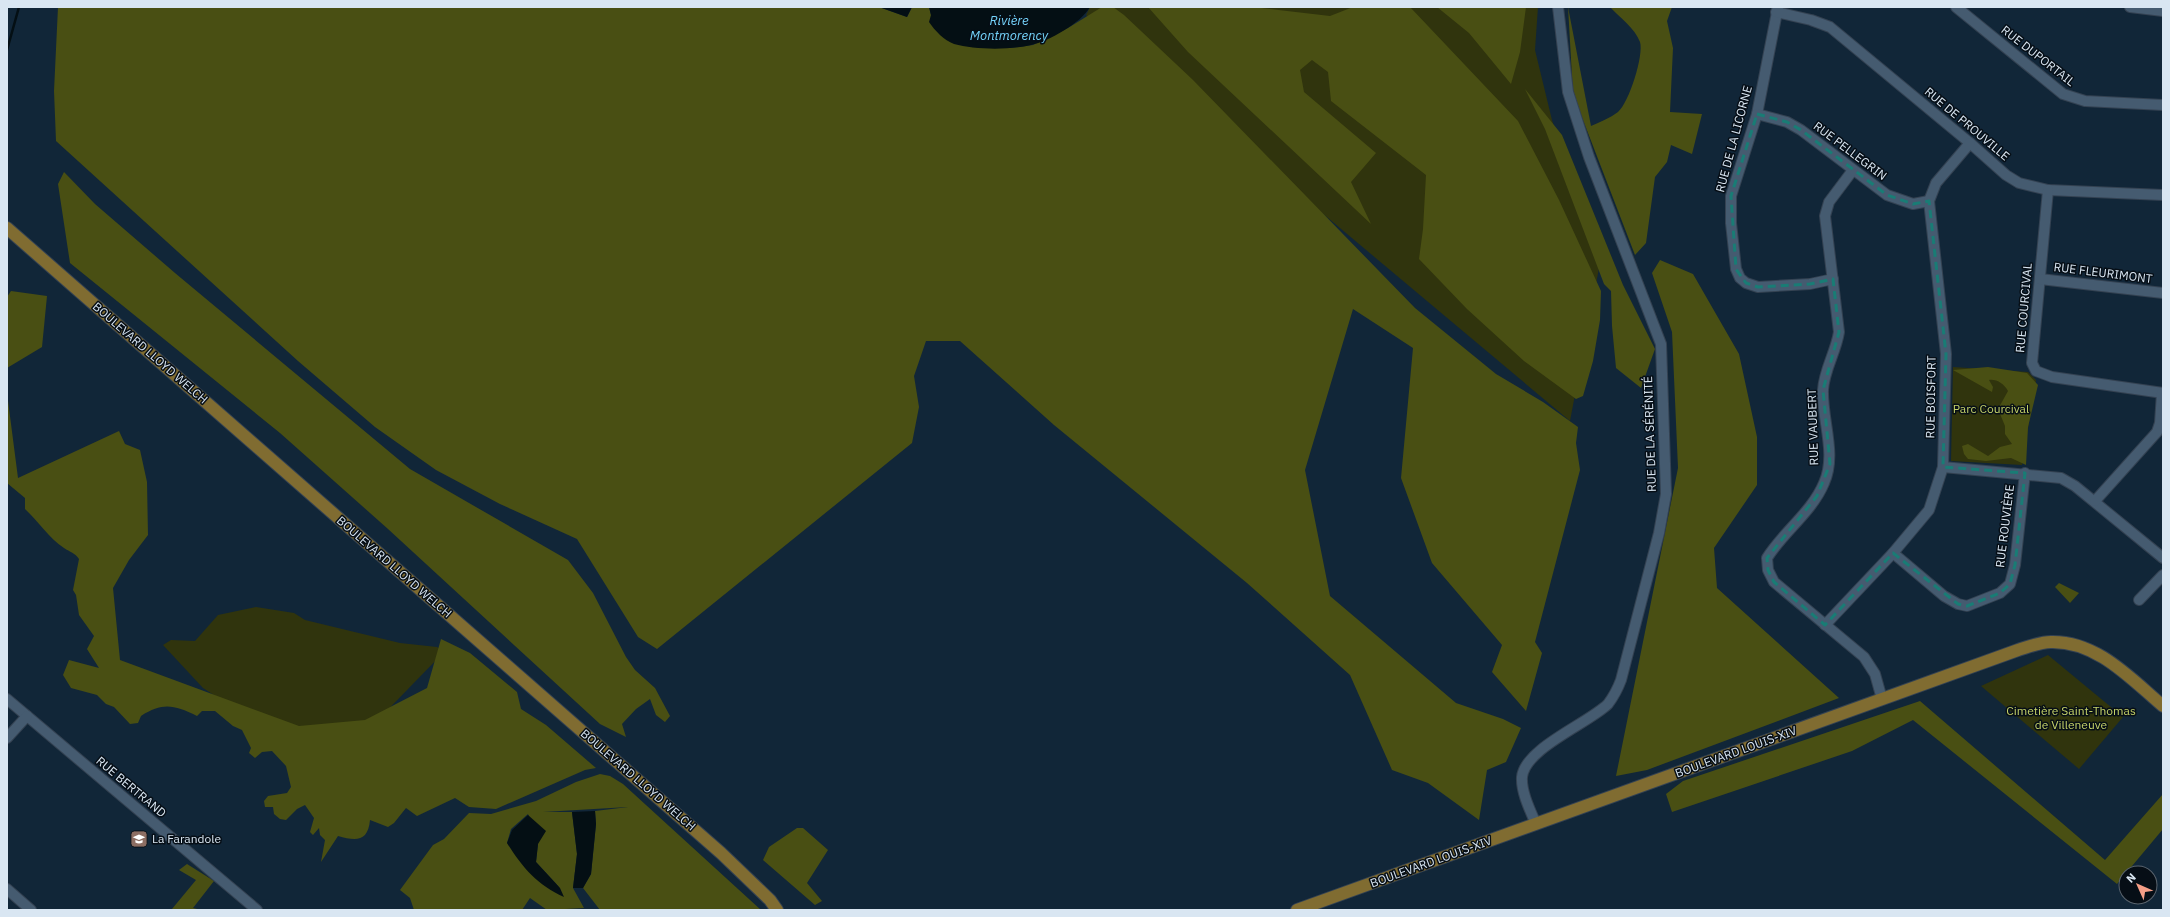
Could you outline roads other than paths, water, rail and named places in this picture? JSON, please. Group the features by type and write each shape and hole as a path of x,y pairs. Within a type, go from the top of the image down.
{"main road":[{"name":"BOULEVARD LLOYD WELCH","path":"7,228 721,853 770,900 777,910"},
{"name":"BOULEVARD LOUIS-XIV","path":"1297,910 2018,650 2050,642 2075,644 2095,652 2163,706"}],"street":[{"name":"RUE DE LA SÉRÉNITÉ","path":"1536,824 1524,792 1522,776 1531,759 1547,746 1607,705 1616,694 1621,680 1657,540 1666,494 1661,344 1589,158 1568,92 1558,7"},
{"name":"RUE DUPORTAIL","path":"1956,7 2063,94 2085,101 2163,105"},
{"path":"2130,7 2163,11"},
{"name":"RUE DE LA LICORNE","path":"1777,9 1757,114 1731,196 1731,223 1736,270 1740,278 1746,283 1758,287 1810,284 1833,279"},
{"name":"RUE DE PROUVILLE","path":"1777,9 1830,27 1970,142 2006,175 2019,183 2048,190 2163,195"},
{"name":"RUE PELLEGRIN","path":"1757,114 1787,122 1887,196 1913,204 1929,201"},
{"name":"RUE BOISFORT","path":"1825,625 1893,553 1929,510 1943,467 1946,354 1929,201 1936,183 1970,142"},
{"name":"RUE VAUBERT","path":"1853,170 1829,202 1826,216 1839,332 1837,347 1825,376 1823,390 1830,464 1825,482 1817,496 1767,558 1768,570 1774,582 1864,657 1875,674 1882,699"},
{"name":"RUE COURCIVAL","path":"2048,190 2032,363 2036,371 2052,377 2162,393"},
{"name":"RUE FLEURIMONT","path":"2040,279 2163,294"},
{"path":"2095,501 2157,432 2160,423 2162,393"},
{"path":"1943,467 2025,473 2061,478 2075,486 2095,501 2163,558"},
{"name":"RUE ROUVIÈRE","path":"1893,553 1944,596 1958,604 1967,606 2000,593 2010,584 2015,565 2025,473"},
{"path":"2139,600 2163,575"},
{"name":"RUE BERTRAND","path":"7,699 257,910"},
{"path":"7,738 27,716"},
{"path":"7,889 31,910"}],"water":[{"path":"879,7 912,7 907,17"},
{"name":"Rivière Montmorency","path":"929,7 1090,7 1080,19 1047,40 1023,47 993,49 963,46 954,44 943,38 929,22 931,15"},
{"path":"595,811 596,824 591,874 583,888 573,888 577,854 572,812"},
{"path":"528,815 546,831 538,844 536,862 560,888 564,897 538,881 518,860 507,843 512,830"}],"waterway":[{"path":"7,50 19,7"}],"place":[{"name":"La Farandole","path":"139,839"}],"park label":[{"name":"Parc Courcival","path":"1991,409"},
{"name":"Cimetière Saint-Thomas de Villeneuve","path":"2071,718"}]}
